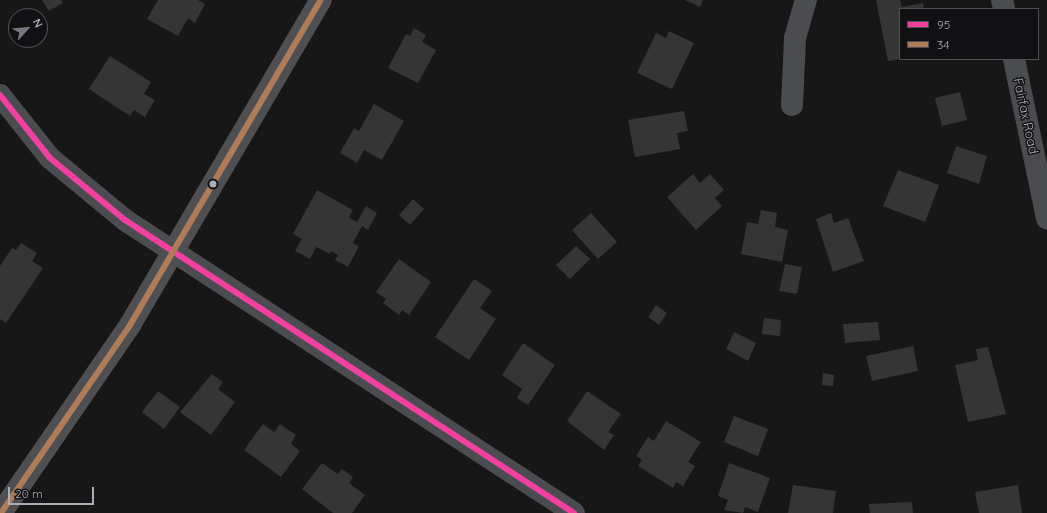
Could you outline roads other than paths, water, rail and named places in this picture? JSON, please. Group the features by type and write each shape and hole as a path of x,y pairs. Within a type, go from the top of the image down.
{"main road":[{"path":"1,513 130,325 174,254 321,0"}],"street":[{"path":"792,105 795,38 806,0"},
{"name":"Fairfax Road","path":"1014,60 1047,219"},
{"path":"0,95 50,158 87,191 174,254 574,513"}]}
